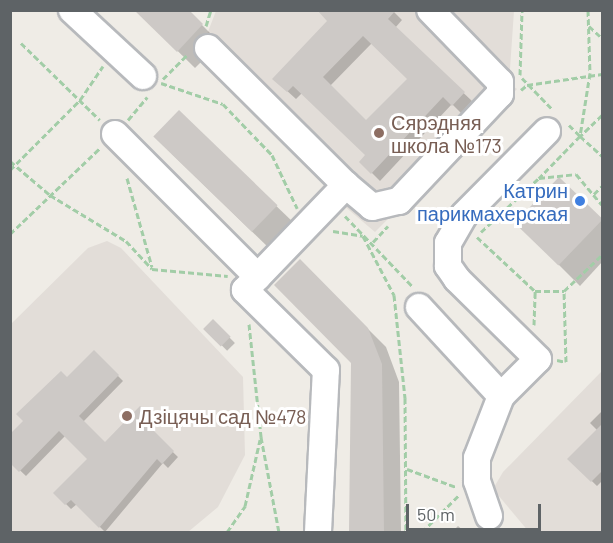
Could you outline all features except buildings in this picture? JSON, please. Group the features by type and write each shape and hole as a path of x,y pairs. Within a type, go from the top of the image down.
{"lane":[{"path":"72,10 151,79"},
{"path":"208,48 339,194 372,207 399,201 500,94 500,82 430,10"},
{"path":"497,516 477,481 477,458 501,396 538,359 457,279 448,267 448,243 464,215 556,122"},
{"path":"115,134 326,370 318,532"},
{"path":"251,284 339,194"},
{"path":"420,302 501,396"}],"path":[{"path":"580,136 590,73 588,10"},
{"path":"589,26 603,38"},
{"path":"21,44 115,134"},
{"path":"10,170 80,100 114,49"},
{"path":"527,85 590,73 603,74"},
{"path":"520,76 556,122 580,136 603,156"},
{"path":"151,79 223,104 272,154 306,227 363,236 420,302"},
{"path":"603,116 539,178 576,174 603,205"},
{"path":"10,161 50,195 126,241 152,269 251,284 261,437 279,532"},
{"path":"124,168 152,269"},
{"path":"594,194 603,186"},
{"path":"339,194 394,295 407,469 406,532"},
{"path":"477,236 535,291"},
{"path":"550,358 566,362 564,291"},
{"path":"227,532 245,506 261,437"},
{"path":"407,469 464,491 423,532"}],"shaded area":[{"name":"Сярэдняя школа №173","path":"216,11 514,11 509,83 517,89 375,232 324,189 323,172 204,42"},
{"name":"Дзіцячы сад №478","path":"107,241 121,248 243,377 245,455 218,507 188,532 11,532 11,324 88,248"},
{"path":"602,371 602,532 529,532 493,489 503,472"}],"place":[{"name":"Сярэдняя школа №173","path":"379,133"},
{"name":"Катрин парикмахерская","path":"580,201"},
{"name":"Дзіцячы сад №478","path":"127,416"}]}
